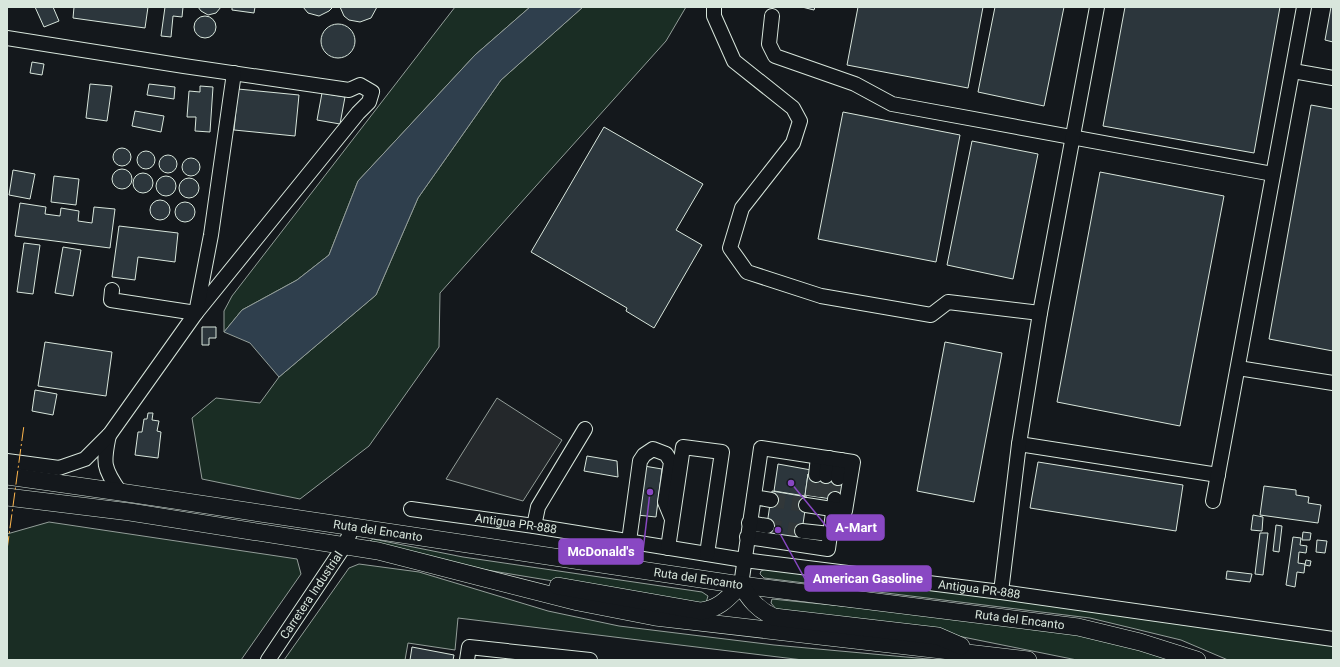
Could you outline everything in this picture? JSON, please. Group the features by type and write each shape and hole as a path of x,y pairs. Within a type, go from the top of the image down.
{"main road":[{"name":"Ruta del Encanto","path":"7,476 741,585 1078,627 1140,642 1197,660"},
{"name":"Ruta del Encanto","path":"7,497 130,512 345,545 428,562 502,583 578,602 655,617 1028,660"},
{"path":"502,583 553,585 700,611 710,610 720,605 741,585 752,603 764,613 774,617 938,636 979,654"}],"street":[{"path":"714,7 714,16 734,61 793,108 800,121 793,143 742,208 730,248 747,272 821,296 931,315 948,302 1040,313"},
{"path":"1001,592 1019,444 1040,313 1097,7"},
{"path":"1213,501 1304,7"},
{"path":"772,16 769,44 775,56 855,84 892,104 1273,174"},
{"path":"7,38 348,90 360,85 372,92 369,102 196,313 110,434 86,459 59,468 7,461"},
{"path":"1293,71 1333,78"},
{"path":"196,313 210,235 234,73"},
{"path":"112,290 112,300 196,313"},
{"path":"1238,368 1333,383"},
{"path":"534,526 538,507 585,429"},
{"path":"110,434 104,458 107,473 120,492"},
{"path":"1019,444 1218,475"},
{"path":"668,548 683,447 722,452 707,554"},
{"path":"741,585 761,448 852,462 845,511 821,503 830,534 825,570"},
{"path":"629,542 640,462 644,455 653,449 666,454 671,462 665,502 672,519"},
{"path":"829,458 827,476 829,458"},
{"path":"754,498 771,500"},
{"name":"Antigua PR-888","path":"411,509 534,526 744,560 1001,592 1333,639"},
{"path":"748,530 767,526"},
{"name":"Carretera Industrial","path":"268,660 345,545 352,528"},
{"path":"748,530 828,549"},
{"path":"802,531 830,534"},
{"path":"467,660 469,648 590,660"}],"green space":[{"path":"455,7 530,7 475,55 358,181 329,255 297,280 242,310 224,332 224,311 232,296"},
{"path":"583,7 686,7 666,41 440,293 439,347 369,446 300,499 202,479 192,418 216,398 260,403 279,377 376,295 418,198 501,80"},
{"path":"49,522 297,559 301,574 241,660 7,660 7,534"},
{"path":"373,539 463,557 702,592 708,596 705,606 456,565 370,541"},
{"path":"359,564 419,572 548,611 619,626 774,645 939,660 803,660 458,618 455,650 408,643 405,660 284,660 349,568"},
{"path":"766,569 982,596 1333,645 1333,660 1228,660 1181,640 1090,618 764,578 760,574 761,571"},
{"path":"772,599 1011,623 1108,639 1174,660 1077,660 928,630 776,609 771,603"}],"shaded area":[{"path":"497,398 562,440 523,501 446,479"}],"water":[{"path":"530,7 583,7 501,80 418,198 376,295 279,377 250,343 224,332 242,310 297,280 329,255 358,181 475,55"}],"building":[{"path":"35,7 53,7 59,21 44,27"},
{"path":"74,7 148,7 145,28 73,18"},
{"path":"165,7 183,7 182,17 173,16 171,37 161,36"},
{"path":"198,7 221,7 216,13 208,15 201,11"},
{"path":"232,7 255,7 254,13 232,10"},
{"path":"303,7 333,7 329,11 319,16 308,13"},
{"path":"340,7 377,7 371,18 360,22 349,20 344,16"},
{"path":"802,7 815,7 814,10"},
{"path":"858,7 983,7 968,88 847,65"},
{"path":"995,7 1064,7 1044,106 978,92"},
{"path":"1125,7 1280,7 1254,153 1103,126"},
{"path":"1331,7 1333,7 1333,42 1325,40"},
{"path":"205,16 213,19 216,27 213,35 205,38 197,35 194,27 197,19"},
{"path":"335,24 341,24 345,25 352,31 355,41 354,48 348,55 341,58 335,58 331,57 324,51 321,44 321,38 322,34 328,27"},
{"path":"32,62 44,64 42,75 30,73"},
{"path":"90,84 112,86 107,121 86,118"},
{"path":"149,84 175,87 174,99 147,95"},
{"path":"200,86 213,87 210,132 195,131 196,117 187,117 189,91 200,92"},
{"path":"238,89 299,95 295,136 234,130"},
{"path":"322,93 345,97 340,124 317,120"},
{"path":"1311,105 1333,109 1333,351 1269,339"},
{"path":"135,111 164,116 161,132 132,126"},
{"path":"843,112 960,135 936,262 818,239"},
{"path":"604,127 703,184 676,230 702,245 654,328 626,311 627,308 531,252"},
{"path":"972,141 1038,154 1013,279 947,265"},
{"path":"122,148 128,151 131,157 128,163 122,166 116,163 113,157 116,151"},
{"path":"146,151 152,154 155,160 152,166 146,169 140,166 137,160 140,154"},
{"path":"168,155 174,158 177,164 174,170 168,173 162,170 159,164 162,158"},
{"path":"191,158 197,161 200,167 197,173 191,176 185,173 182,167 185,161"},
{"path":"122,169 129,172 132,179 129,186 122,189 115,186 112,179 115,172"},
{"path":"13,170 35,174 30,199 9,195"},
{"path":"1100,172 1224,196 1180,426 1057,402"},
{"path":"143,173 150,176 153,183 150,190 143,193 136,190 133,183 136,176"},
{"path":"54,176 79,179 76,205 51,202"},
{"path":"166,176 173,179 176,186 173,193 166,196 159,193 156,186 159,179"},
{"path":"189,178 196,181 199,188 196,195 189,198 182,195 179,188 182,181"},
{"path":"160,200 167,203 170,210 167,217 160,220 153,217 150,210 153,203"},
{"path":"185,202 192,205 195,212 192,219 185,222 178,219 175,212 178,205"},
{"path":"20,203 46,207 45,214 60,216 61,208 79,211 78,221 92,223 94,207 115,209 110,248 15,236"},
{"path":"119,226 178,233 175,262 138,257 135,280 112,277"},
{"path":"24,243 40,245 33,294 17,292"},
{"path":"63,247 81,250 73,296 55,293"},
{"path":"202,327 216,327 216,338 209,338 209,345 202,345"},
{"path":"45,342 112,352 106,396 38,386"},
{"path":"945,342 1002,353 974,502 917,491"},
{"path":"35,390 57,394 53,415 32,411"},
{"path":"148,413 153,413 152,420 159,421 157,431 161,432 158,458 135,455 138,432 142,432 144,419 147,419"},
{"path":"587,456 617,461 618,477 584,471"},
{"path":"1038,462 1183,485 1176,531 1030,508"},
{"path":"778,464 811,470 810,474 808,474 805,496 774,491"},
{"path":"644,466 662,469 656,517 637,515"},
{"path":"808,474 848,480 845,501 805,495"},
{"path":"1264,486 1296,490 1296,495 1309,497 1308,503 1321,505 1318,523 1260,515"},
{"path":"772,491 807,497 800,544 765,538"},
{"path":"1253,515 1263,517 1262,531 1251,530"},
{"path":"1276,525 1282,526 1279,552 1273,551"},
{"path":"1303,532 1311,533 1310,540 1302,540"},
{"path":"1260,533 1268,533 1263,575 1255,574"},
{"path":"1293,537 1301,538 1300,545 1307,546 1306,553 1299,552 1298,563 1305,564 1304,573 1297,572 1295,587 1286,585"},
{"path":"1317,540 1327,541 1325,553 1316,552"},
{"path":"1306,560 1311,561 1310,566 1305,565"},
{"path":"1227,571 1252,574 1250,582 1226,579"},
{"path":"412,647 454,655 453,660 410,660"}],"tunnel":[{"path":"813,496 816,475"},
{"path":"823,497 826,476"},
{"path":"835,499 838,478"},
{"path":"771,500 806,505"},
{"path":"767,526 802,531"}],"power":[{"path":"7,423 7,428"},
{"path":"7,550 24,425"}],"place":[{"name":"A-Mart","path":"791,483"},
{"name":"McDonald's","path":"650,492"},
{"name":"American Gasoline","path":"778,530"}]}
